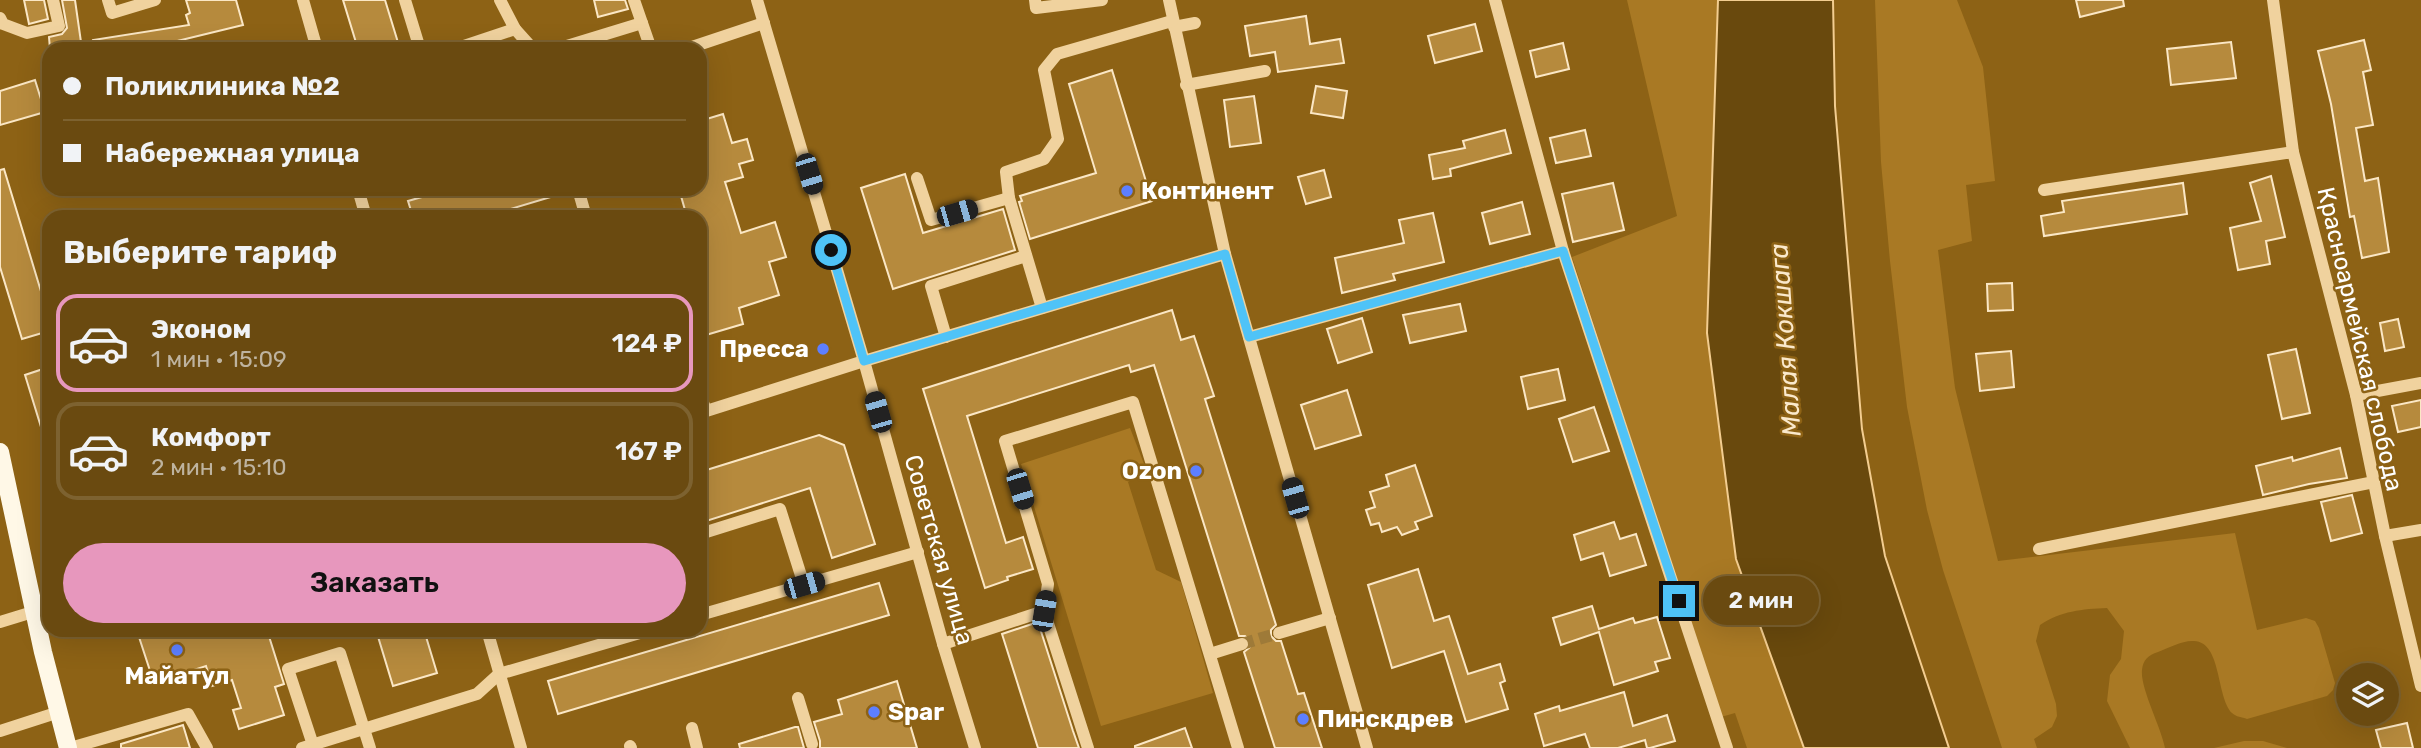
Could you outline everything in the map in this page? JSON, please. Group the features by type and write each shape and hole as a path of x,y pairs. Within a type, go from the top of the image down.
{"main road":[{"path":"0,452 42,609"},
{"path":"47,637 59,712 69,748"}],"street":[{"path":"0,18 3,24 27,33 59,26 52,0"},
{"path":"108,0 112,13 155,0"},
{"path":"303,0 315,42"},
{"path":"405,0 418,42"},
{"path":"500,0 515,29 527,42"},
{"path":"634,0 649,42"},
{"name":"Советская улица","path":"757,0 975,748"},
{"path":"1035,0 1036,8 1102,0"},
{"path":"1169,0 1225,254 1367,748"},
{"path":"1495,0 1563,251 1727,748"},
{"name":"Красноармейская слобода","path":"2273,0 2293,152 2356,395 2385,536 2421,686"},
{"path":"580,42 642,23"},
{"path":"707,42 764,23"},
{"path":"1042,308 1009,198 1006,172 1044,159 1058,139 1044,70 1057,54 1173,24 1195,23"},
{"path":"476,42 515,29"},
{"path":"1186,85 1265,71"},
{"path":"2044,190 2293,152"},
{"path":"917,178 930,220 1009,198"},
{"path":"1249,337 1563,251"},
{"path":"707,411 864,361 1225,254"},
{"path":"946,337 931,286 1026,256"},
{"path":"2356,395 2421,383"},
{"path":"1088,748 1044,611 1048,584 1005,441 1133,402 1238,748"},
{"path":"2039,549 2374,482"},
{"path":"707,532 780,509 804,585"},
{"path":"2385,536 2421,530"},
{"path":"707,613 918,552"},
{"path":"0,622 42,609"},
{"path":"943,644 1044,611"},
{"path":"1279,633 1330,618"},
{"path":"489,637 521,748"},
{"path":"370,748 365,729 340,653 288,669 308,746 365,729 477,694 499,674 626,637"},
{"path":"1210,654 1242,644"},
{"path":"798,698 812,744"},
{"path":"0,731 59,712"},
{"path":"69,748 188,714 207,748"},
{"path":"692,728 697,748"}],"shaded area":[{"path":"1627,0 1718,0 1707,333 1736,559 1804,748 1747,748 1735,713 1721,717 1572,257 1677,216"},
{"path":"1875,0 1957,0 1983,67 1995,181 1966,185 1972,241 1938,250 1955,388 1998,561 2235,533 2257,630 2306,618 2315,621 2335,683 2327,696 2247,719 2237,716 2227,705 2210,650 2194,641 2185,642 2151,655 2143,666 2144,687 2165,748 2130,748 2107,701 2110,675 2121,659 2124,631 2107,608 2080,610 2040,625 2036,641 2056,704 2057,716 2052,727 2034,739 2037,748 2002,748 1943,570 1927,510 1907,407 1881,162"},
{"path":"1130,428 1146,469 1128,482 1156,570 1181,582 1213,693 1101,726 1021,464"},
{"path":"2244,741 2263,741 2287,748 2214,748"}],"water":[{"name":"Малая Кокшага","path":"1718,0 1833,0 1835,106 1862,429 1885,556 1949,748 1804,748 1736,559 1707,333"}],"building":[{"path":"24,0 44,0 48,19 29,24"},
{"path":"62,0 75,0 81,42 49,42 49,37 62,34 67,28"},
{"path":"186,0 236,0 243,25 173,42 93,42 189,25 186,15 190,13"},
{"path":"343,0 385,0 398,42 356,42"},
{"path":"594,0 625,0 628,9 598,17"},
{"path":"2076,0 2123,0 2124,6 2080,17"},
{"path":"1306,16 1310,44 1340,39 1344,63 1278,72 1275,52 1250,56 1245,26"},
{"path":"1475,24 1482,51 1435,63 1428,36"},
{"path":"2364,40 2371,70 2363,72 2373,125 2356,128 2365,181 2378,178 2389,252 2362,258 2354,216 2350,217 2331,104 2318,51"},
{"path":"2231,42 2236,78 2171,85 2167,49"},
{"path":"1563,43 1569,69 1536,77 1530,51"},
{"path":"1112,70 1152,201 1030,239 1019,202 1022,201 1020,196 1096,173 1069,84"},
{"path":"35,80 42,102 42,113 0,125 0,91"},
{"path":"1316,86 1347,91 1343,118 1311,113"},
{"path":"1254,96 1261,143 1230,147 1224,100"},
{"path":"723,114 732,143 747,139 753,160 739,164 743,177 725,182 741,233 775,222 786,257 769,262 779,295 739,308 743,324 707,335 707,210 685,210 681,196 707,196 707,119"},
{"path":"1505,130 1511,153 1450,169 1451,176 1433,179 1429,155 1465,148 1463,141"},
{"path":"1585,130 1591,156 1556,163 1550,138"},
{"path":"4,169 42,295 42,333 22,339 0,267 0,170"},
{"path":"1324,170 1331,197 1306,204 1298,177"},
{"path":"905,174 923,233 1003,209 1015,250 893,289 861,188"},
{"path":"2271,176 2285,237 2266,241 2270,264 2238,270 2230,228 2261,221 2250,183"},
{"path":"1613,183 1624,230 1573,242 1562,194"},
{"path":"2183,183 2187,214 2044,236 2041,216 2064,212 2062,201"},
{"path":"426,196 554,196 507,210 411,210 408,201"},
{"path":"1522,202 1530,234 1490,244 1482,213"},
{"path":"1433,213 1444,262 1393,274 1395,280 1342,293 1335,258 1404,243 1399,220"},
{"path":"2012,283 2013,310 1988,311 1987,284"},
{"path":"1460,304 1466,331 1410,343 1403,315"},
{"path":"1172,310 1181,340 1194,336 1214,396 1205,399 1276,625 1271,630 1271,636 1276,641 1281,641 1298,694 1304,693 1322,748 1275,748 1244,652 1250,647 1250,641 1245,636 1239,636 1154,365 1131,372 1129,365 967,416 1006,543 1023,537 1033,569 1007,577 1008,580 985,588 923,389"},
{"path":"1362,318 1372,352 1338,363 1327,329"},
{"path":"2398,319 2404,347 2385,351 2380,323"},
{"path":"2296,349 2310,413 2282,419 2268,355"},
{"path":"2011,351 2014,387 1980,391 1976,354"},
{"path":"42,369 42,430 25,375"},
{"path":"1558,369 1565,400 1528,409 1521,377"},
{"path":"1347,390 1361,435 1315,449 1301,405"},
{"path":"2421,400 2421,427 2398,432 2392,406"},
{"path":"1594,407 1609,451 1573,462 1559,419"},
{"path":"819,435 844,445 875,544 832,558 810,488 707,521 707,470"},
{"path":"2340,448 2347,478 2263,495 2256,466 2292,457 2293,461"},
{"path":"1415,465 1432,516 1415,522 1418,529 1402,535 1397,527 1382,532 1379,523 1371,525 1366,510 1375,507 1370,492 1389,486 1386,475"},
{"path":"2352,495 2362,533 2331,541 2321,502"},
{"path":"1614,522 1620,539 1636,534 1646,565 1610,576 1603,553 1581,560 1574,535"},
{"path":"1418,569 1434,621 1449,616 1468,674 1500,664 1505,681 1500,683 1508,709 1466,722 1444,651 1392,668 1368,585"},
{"path":"879,583 889,615 558,714 548,681 697,637 707,637 707,634"},
{"path":"1592,606 1599,629 1633,618 1635,623 1657,617 1670,658 1655,662 1658,671 1614,685 1599,632 1561,645 1553,618"},
{"path":"1038,622 1079,748 1038,748 1002,634"},
{"path":"139,637 269,637 284,684 275,687 284,715 239,729 233,710 241,708 232,680 212,686 206,666 154,683"},
{"path":"378,637 426,637 437,673 393,686"},
{"name":"Spar","path":"897,681 917,748 820,748 814,722 842,714 838,700"},
{"path":"1624,692 1633,726 1667,715 1675,741 1650,748 1647,748 1645,740 1618,748 1590,748 1585,734 1544,746 1535,714 1559,706 1560,711"},
{"path":"2407,723 2413,748 2381,748 2376,730"},
{"path":"183,725 190,748 121,748 121,744"},
{"path":"798,727 804,748 740,748 739,744"},
{"path":"1185,728 1192,748 1135,748 1135,746"}],"tunnel":[{"path":"1242,644 1279,633"}],"place":[{"name":"Континент","path":"1127,191"},
{"name":"Пресса","path":"823,349"},
{"name":"Ozon","path":"1196,471"},
{"name":"Майатул","path":"177,650"},
{"name":"Spar","path":"874,712"},
{"name":"Пинскдрев","path":"1303,719"}],"route":[{"path":"831,250 864,361 1225,254 1249,337 1563,251 1679,601"}]}
